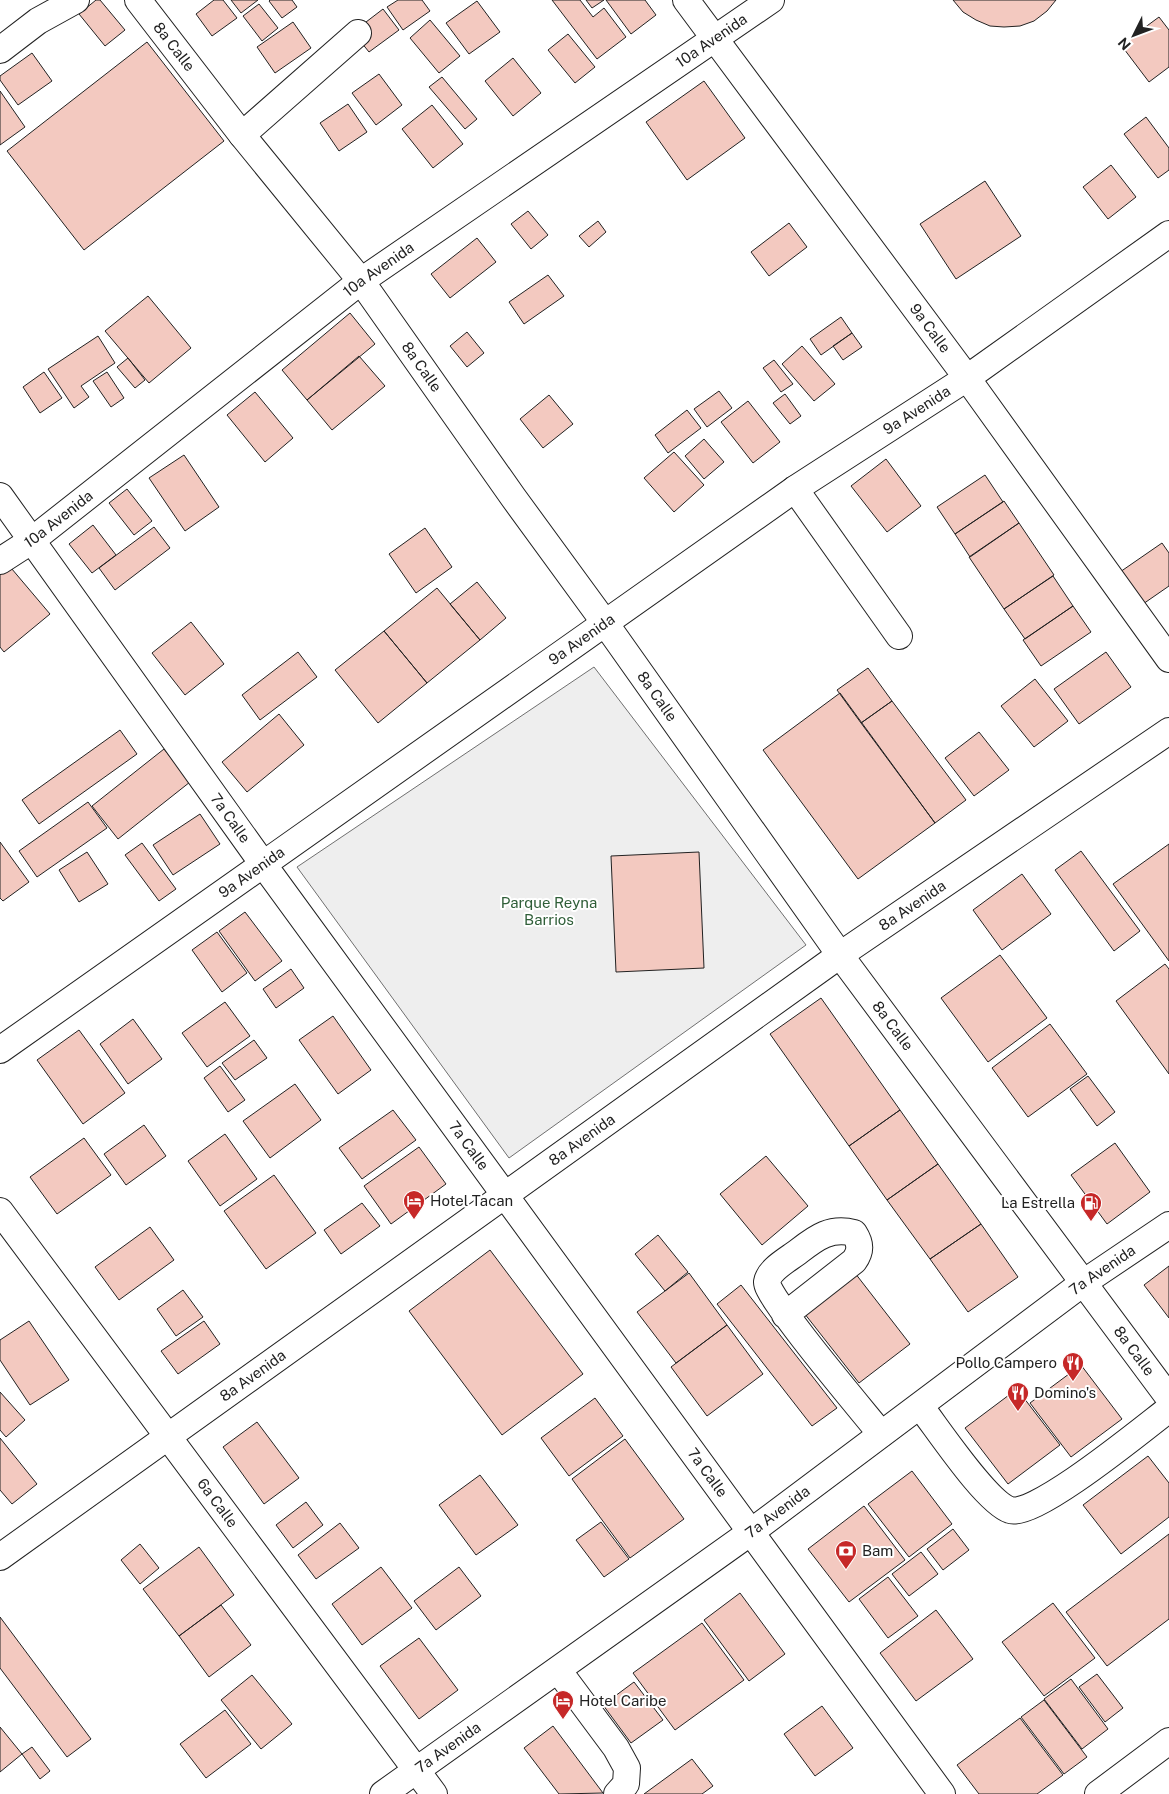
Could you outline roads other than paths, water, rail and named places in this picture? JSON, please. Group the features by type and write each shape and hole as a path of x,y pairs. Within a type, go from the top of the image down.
{"street":[{"path":"0,50 38,21 76,0"},
{"name":"8a Calle","path":"138,0 242,135 361,281 512,497 605,623 840,955 1169,1398"},
{"name":"9a Calle","path":"686,0 966,378 1169,659"},
{"name":"10a Avenida","path":"0,561 31,541 361,281 771,0"},
{"path":"242,135 358,33"},
{"name":"9a Avenida","path":"0,1050 795,488 966,378 1169,234"},
{"path":"795,488 899,636"},
{"name":"7a Calle","path":"0,496 263,864 942,1794"},
{"name":"8a Avenida","path":"0,1557 505,1193 840,955 1169,731"},
{"name":"6a Calle","path":"0,1211 166,1437 434,1794"},
{"name":"7a Avenida","path":"383,1794 751,1532 1083,1283 1169,1225"},
{"path":"785,1315 881,1434"},
{"path":"920,1406 982,1486 997,1502 1010,1510 1024,1510 1048,1499 1169,1409"},
{"path":"558,1670 616,1748 627,1768 626,1784 617,1794"},
{"path":"1098,1794 1169,1741"}],"place":[{"name":"Hotel Tacan","path":"414,1220"},
{"name":"La Estrella","path":"1091,1222"},
{"name":"Pollo Campero","path":"1073,1382"},
{"name":"Domino's","path":"1018,1412"},
{"name":"Bam","path":"846,1570"},
{"name":"Hotel Caribe","path":"563,1720"}],"park label":[{"name":"Parque Reyna Barrios","path":"549,912"}]}
